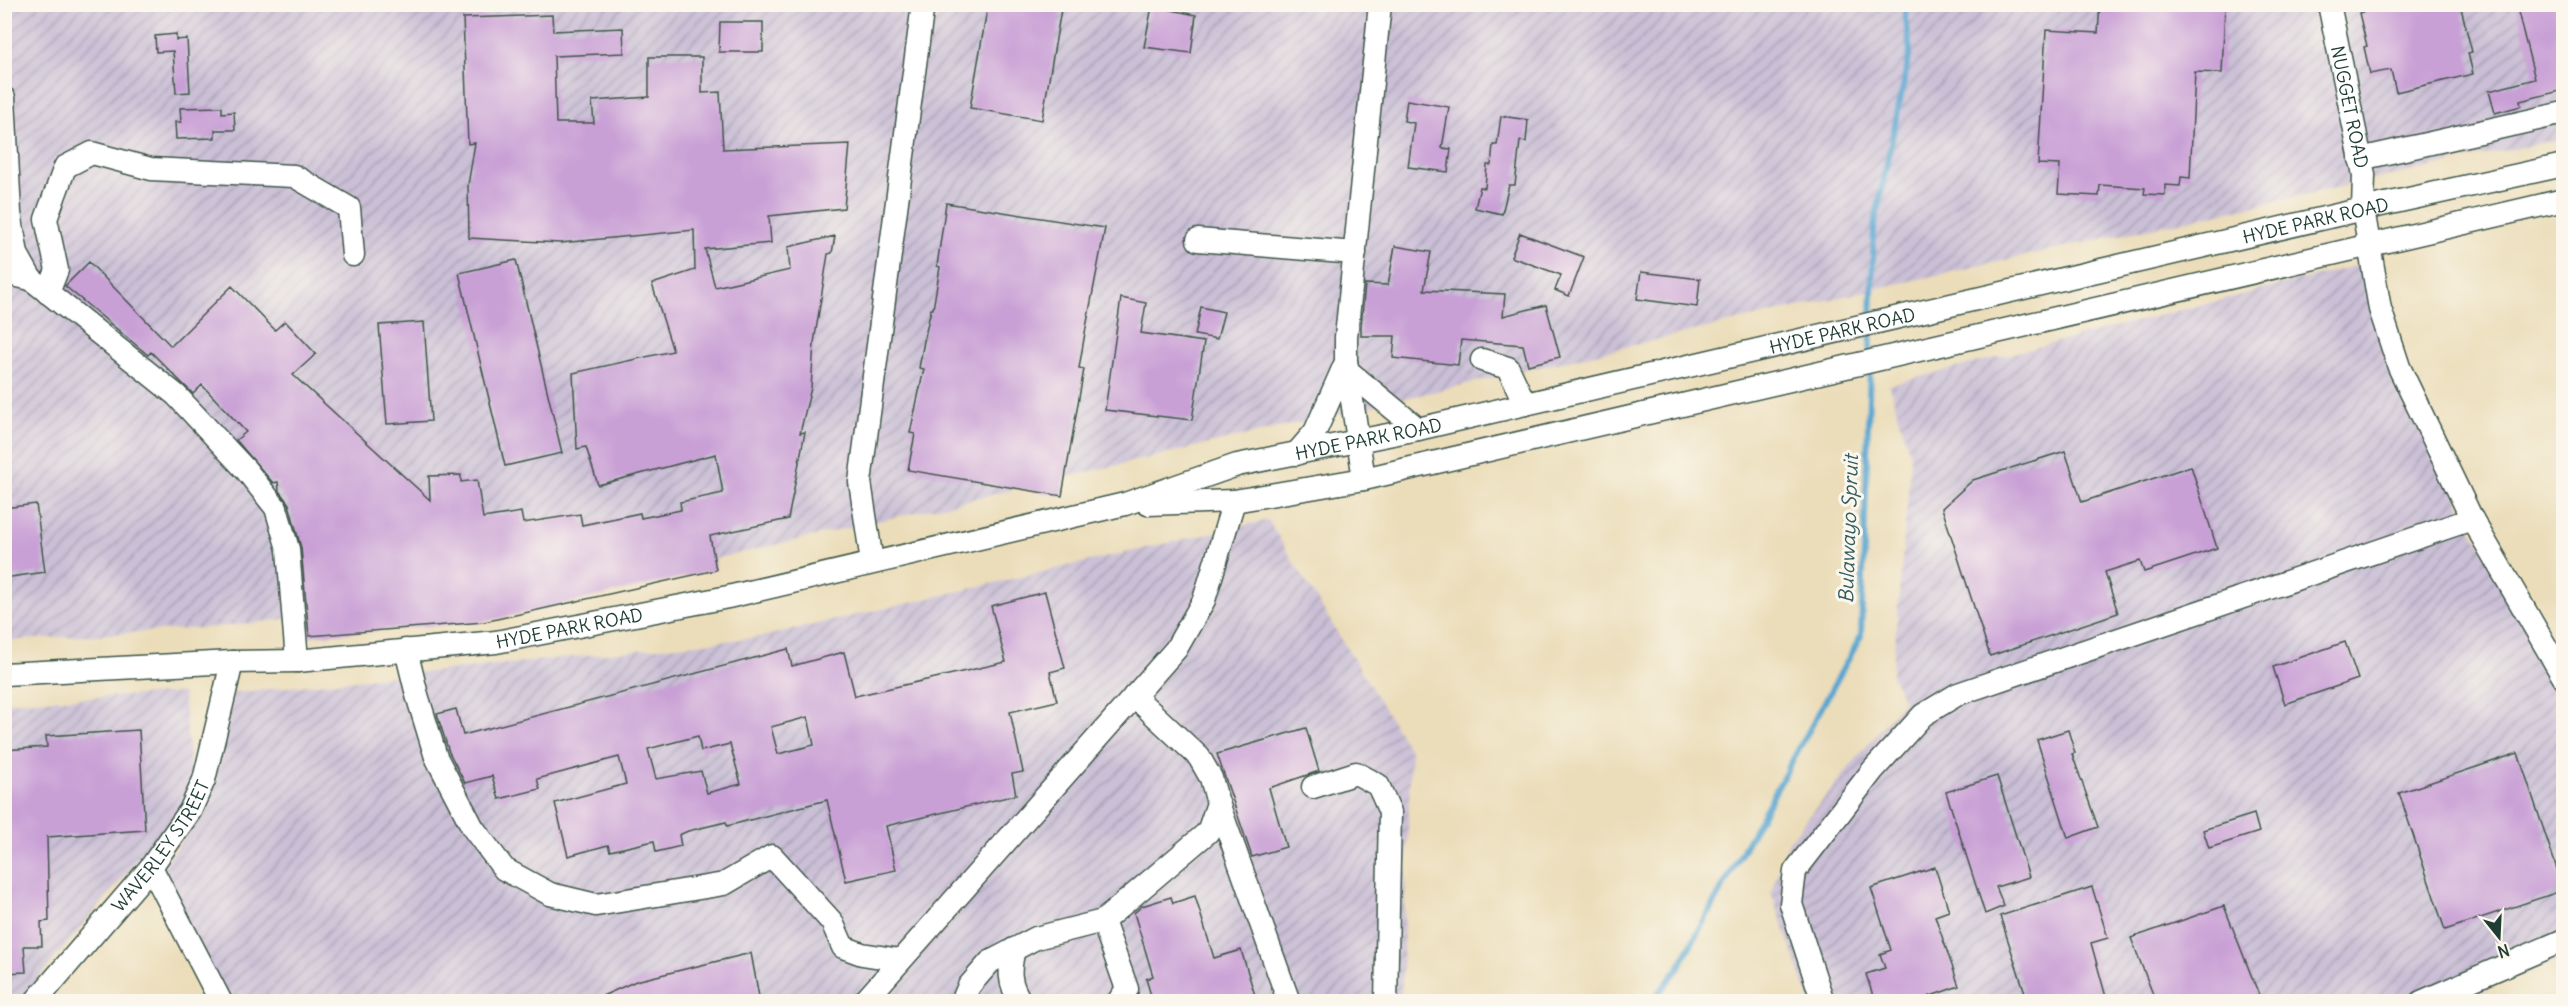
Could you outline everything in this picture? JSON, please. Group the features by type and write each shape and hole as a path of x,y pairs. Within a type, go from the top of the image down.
{"street":[{"path":"872,562 860,482 923,4"},
{"path":"1364,479 1347,366 1346,337 1380,4"},
{"name":"NUGGET ROAD","path":"2329,4 2364,175 2363,209 2367,244 2380,309 2399,368 2472,519 2564,678"},
{"path":"4,98 10,213 16,254 40,286 176,395 246,470 276,508 288,549 297,661"},
{"path":"2360,159 2564,113"},
{"path":"40,286 57,270 46,219 65,167 92,153 151,169 294,176 349,208 353,255"},
{"name":"HYDE PARK ROAD","path":"4,674 232,662 297,661 496,642 728,597 1125,504 1237,465 1418,429 2363,209 2564,165"},
{"name":"HYDE PARK ROAD","path":"1125,504 1234,501 1364,479 2564,200"},
{"path":"1198,240 1355,253"},
{"path":"4,273 40,286"},
{"path":"1482,360 1508,368 1515,406 1516,445"},
{"path":"1347,366 1418,429"},
{"path":"1296,454 1315,432 1347,366"},
{"path":"864,1002 1176,649 1198,611 1234,501"},
{"path":"1823,1002 1791,904 1795,871 1873,770 1923,715 1958,694 2472,519"},
{"path":"406,650 436,757 473,828 504,869 550,894 596,905 724,884 772,856 832,922 843,947 862,954 900,960"},
{"name":"WAVERLEY STREET","path":"34,1002 151,867 190,811 204,780 232,662"},
{"path":"1134,696 1199,757 1211,778 1289,1002"},
{"path":"1313,786 1356,773 1378,785 1390,812 1386,1002"},
{"path":"962,1002 969,986 990,962 1054,931 1103,921 1208,832 1218,803"},
{"path":"151,867 221,1002"},
{"path":"1103,921 1126,997"},
{"path":"2421,1002 2564,940"},
{"path":"1014,949 1010,970 1011,987 1021,1002"}],"shaded area":[{"path":"5,5 2563,5 2563,138 1892,285 629,579 217,627 5,641"},
{"path":"2366,263 2464,516 2563,689 2563,957 2456,1001 1810,1001 1771,892 1789,841 1904,701 1892,675 1911,457 1889,385"},
{"path":"1268,520 1411,752 1401,1001 225,1001 161,869 210,803 233,693 761,637"},
{"path":"183,693 193,794 19,1001 4,1001 4,702"}],"building":[{"path":"988,4 1062,4 1042,120 970,108"},
{"path":"2100,4 2205,8 2205,4 2225,4 2222,73 2195,72 2190,178 2181,177 2180,186 2165,185 2165,195 2144,194 2145,188 2100,185 2099,196 2058,194 2060,165 2038,164 2046,30 2098,33"},
{"path":"2393,4 2460,4 2472,52 2468,53 2473,74 2396,92 2391,70 2370,74 2364,47 2367,46 2359,13"},
{"path":"2516,4 2564,4 2564,90 2520,101 2521,106 2495,113 2489,91 2535,79"},
{"path":"1152,6 1196,15 1191,53 1144,47"},
{"path":"552,15 553,31 623,28 624,53 554,56 556,123 594,123 592,101 649,97 649,57 702,57 702,93 720,92 723,149 850,144 844,208 769,216 771,243 705,249 715,287 790,270 788,247 835,236 832,253 828,254 814,343 811,388 800,433 805,432 788,519 710,536 716,570 484,622 309,636 301,548 289,504 279,491 278,482 273,483 236,440 246,432 202,385 193,394 151,352 148,355 65,286 89,262 171,346 232,286 275,330 285,321 316,354 293,375 430,500 429,476 461,475 461,482 477,480 483,518 521,512 523,523 580,514 582,525 640,513 641,518 681,510 680,502 723,493 716,454 598,485 586,447 577,449 573,373 673,351 652,284 695,270 694,230 560,243 469,238 468,185 475,143 468,144 463,18"},
{"path":"720,22 763,22 763,52 719,52"},
{"path":"176,34 176,40 187,39 190,92 176,93 173,51 156,52 155,36"},
{"path":"1407,100 1449,107 1442,148 1451,149 1448,172 1408,167 1414,123 1404,121"},
{"path":"222,107 222,113 234,112 235,130 215,130 215,138 176,139 175,122 181,122 180,108"},
{"path":"1501,116 1528,120 1526,142 1520,141 1515,185 1509,185 1502,214 1475,208 1480,187 1485,188 1487,165 1491,165 1493,145 1497,145"},
{"path":"946,203 1105,228 1079,368 1084,369 1062,496 908,470 915,434 910,433 924,369 919,368 940,267 937,266"},
{"path":"1520,233 1584,257 1569,296 1555,290 1561,275 1511,257"},
{"path":"1395,246 1431,252 1424,290 1505,294 1503,316 1546,305 1560,357 1528,365 1523,345 1461,340 1458,365 1393,358 1395,336 1361,336 1361,326 1365,284 1388,285"},
{"path":"516,260 562,453 505,466 459,273"},
{"path":"1641,272 1700,279 1697,307 1637,299"},
{"path":"1121,298 1146,303 1141,333 1204,342 1192,420 1105,410"},
{"path":"1201,307 1224,312 1217,339 1195,335"},
{"path":"424,322 431,421 387,424 379,325"},
{"path":"2065,451 2082,502 2191,466 2217,548 2144,572 2140,561 2105,572 2118,613 1990,656 1942,508 1973,480"},
{"path":"36,504 45,572 4,578 4,508"},
{"path":"1045,592 1065,668 1050,672 1057,701 1010,712 1023,772 1012,774 1016,795 886,826 896,870 846,881 827,800 727,826 726,822 688,831 679,835 681,846 656,852 654,841 610,851 608,845 568,856 555,803 626,784 619,757 537,779 540,789 499,799 492,776 465,783 449,752 437,714 456,709 463,735 788,649 792,666 844,652 855,696 1006,662 991,606","holes":["808,717 814,745 778,754 771,727","698,736 701,751 730,744 741,784 707,793 701,771 656,779 648,749"]},
{"path":"2345,642 2358,679 2285,704 2273,667"},
{"path":"1306,728 1319,771 1269,788 1286,847 1252,857 1217,754"},
{"path":"139,730 145,830 47,837 49,921 41,922 42,946 24,946 26,972 4,973 4,750 47,747 46,736"},
{"path":"2068,730 2075,753 2072,754 2098,827 2068,838 2037,740"},
{"path":"2518,753 2564,890 2445,930 2399,793"},
{"path":"1997,776 2029,877 1996,887 2004,906 1985,914 1946,792"},
{"path":"2254,814 2259,832 2209,848 2203,830"},
{"path":"1935,867 1949,911 1935,916 1959,986 1914,1002 1875,1002 1866,974 1885,968 1880,954 1891,950 1871,888"},
{"path":"2092,887 2108,938 2091,943 2106,997 2094,1002 2028,1002 2000,916"},
{"path":"1195,896 1214,958 1241,950 1257,1002 1153,1002 1146,979 1153,976 1134,913 1142,906 1171,897 1173,903"},
{"path":"2224,906 2259,995 2240,1002 2156,1002 2131,938"},
{"path":"751,953 760,1002 589,1002 636,981"}],"waterway":[{"name":"Bulawayo Spruit","path":"1871,318 1874,226 1910,52 1904,4"},
{"name":"Bulawayo Spruit","path":"1870,357 1871,328"},
{"name":"Bulawayo Spruit","path":"1651,1002 1677,970 1861,636 1870,367"}]}
